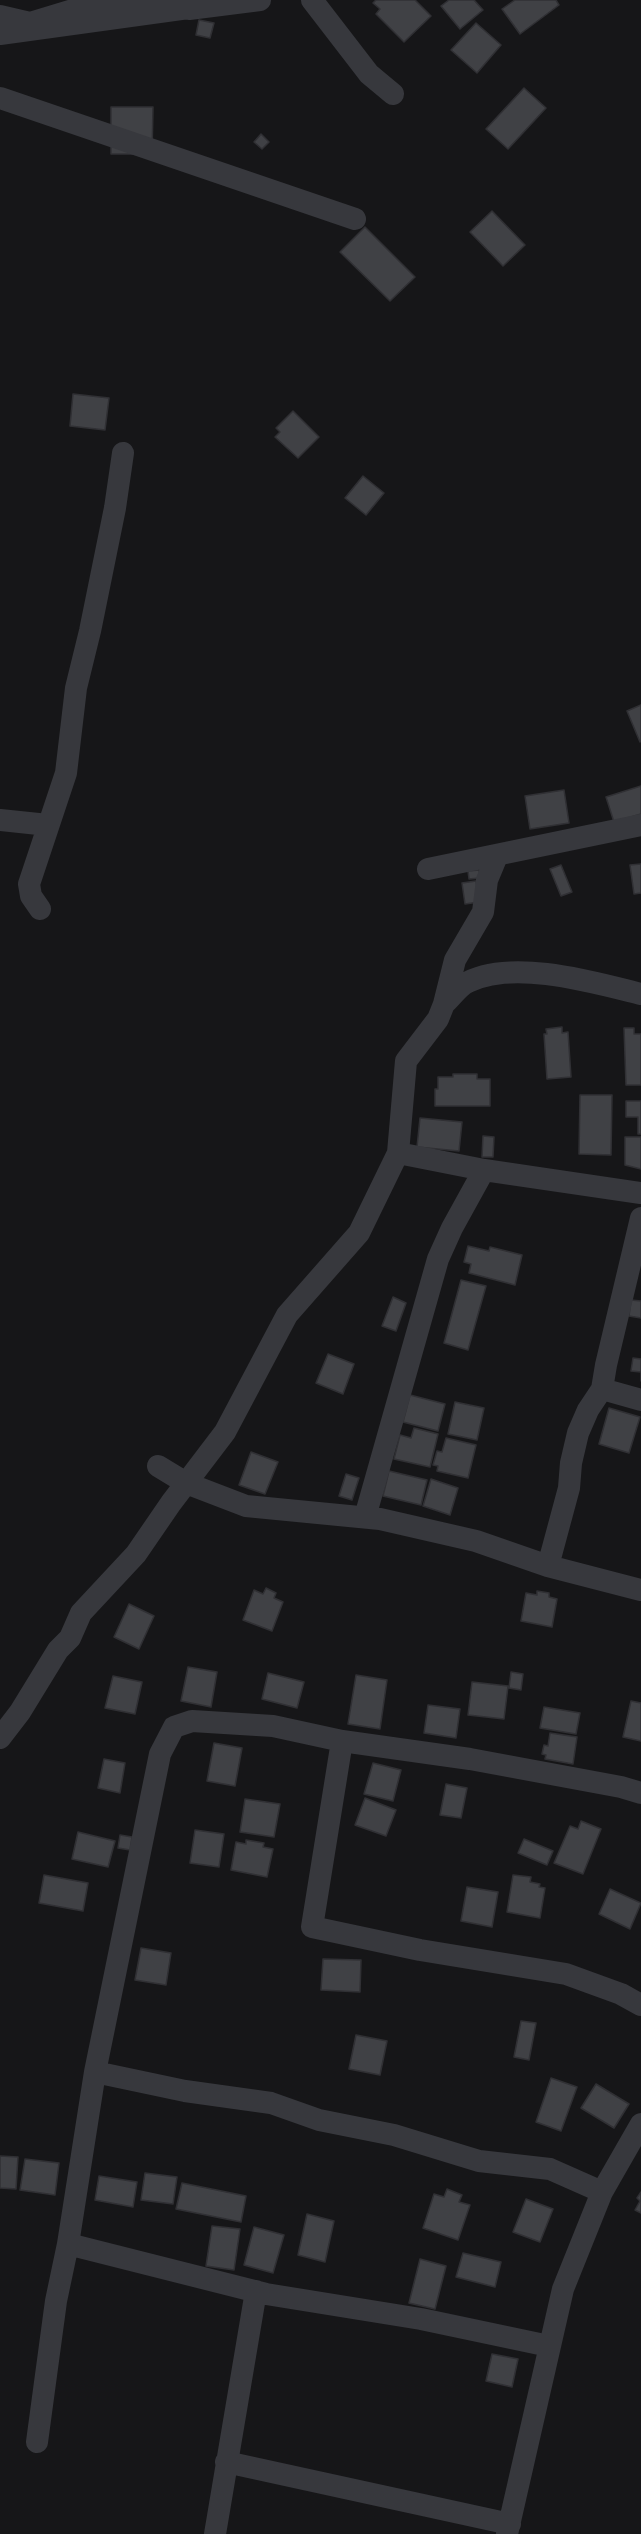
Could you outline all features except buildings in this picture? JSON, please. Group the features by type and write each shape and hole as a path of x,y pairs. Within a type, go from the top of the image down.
{"street":[{"path":"0,34 260,0"},
{"path":"312,0 369,74 393,94"},
{"path":"0,16 30,23 96,3 202,6 0,34"},
{"path":"0,98 355,219"},
{"path":"40,909 31,896 29,884 66,773 76,688 97,598 123,453"},
{"path":"0,820 48,825"},
{"path":"428,869 641,825"},
{"path":"0,1738 20,1712 58,1650 70,1638 81,1613 136,1554 225,1432 287,1315 359,1233 399,1153 406,1061 438,1019 455,960 483,912 487,880 497,856"},
{"path":"444,1004 467,982 508,971 544,973 641,994"},
{"path":"399,1153 484,1170 641,1193"},
{"path":"365,1517 438,1259 484,1170"},
{"path":"548,1566 568,1488 578,1433 588,1410 602,1389 641,1218"},
{"path":"602,1389 641,1400"},
{"path":"158,1466 186,1483 246,1506 365,1517 476,1541 548,1566 641,1590"},
{"path":"37,2442 56,2301 68,2244 95,2072 160,1754 174,1727 192,1721 273,1726 342,1741 470,1759 621,1787 641,1793"},
{"path":"342,1741 312,1927 420,1950 566,1974 621,1994 641,2005"},
{"path":"95,2072 185,2091 270,2103 319,2120 394,2135 479,2161 550,2169 602,2192"},
{"path":"226,2462 508,2529 563,2289 602,2192 632,2154 641,2124"},
{"path":"68,2244 256,2291 421,2319 549,2346"},
{"path":"215,2534 256,2291"}]}
